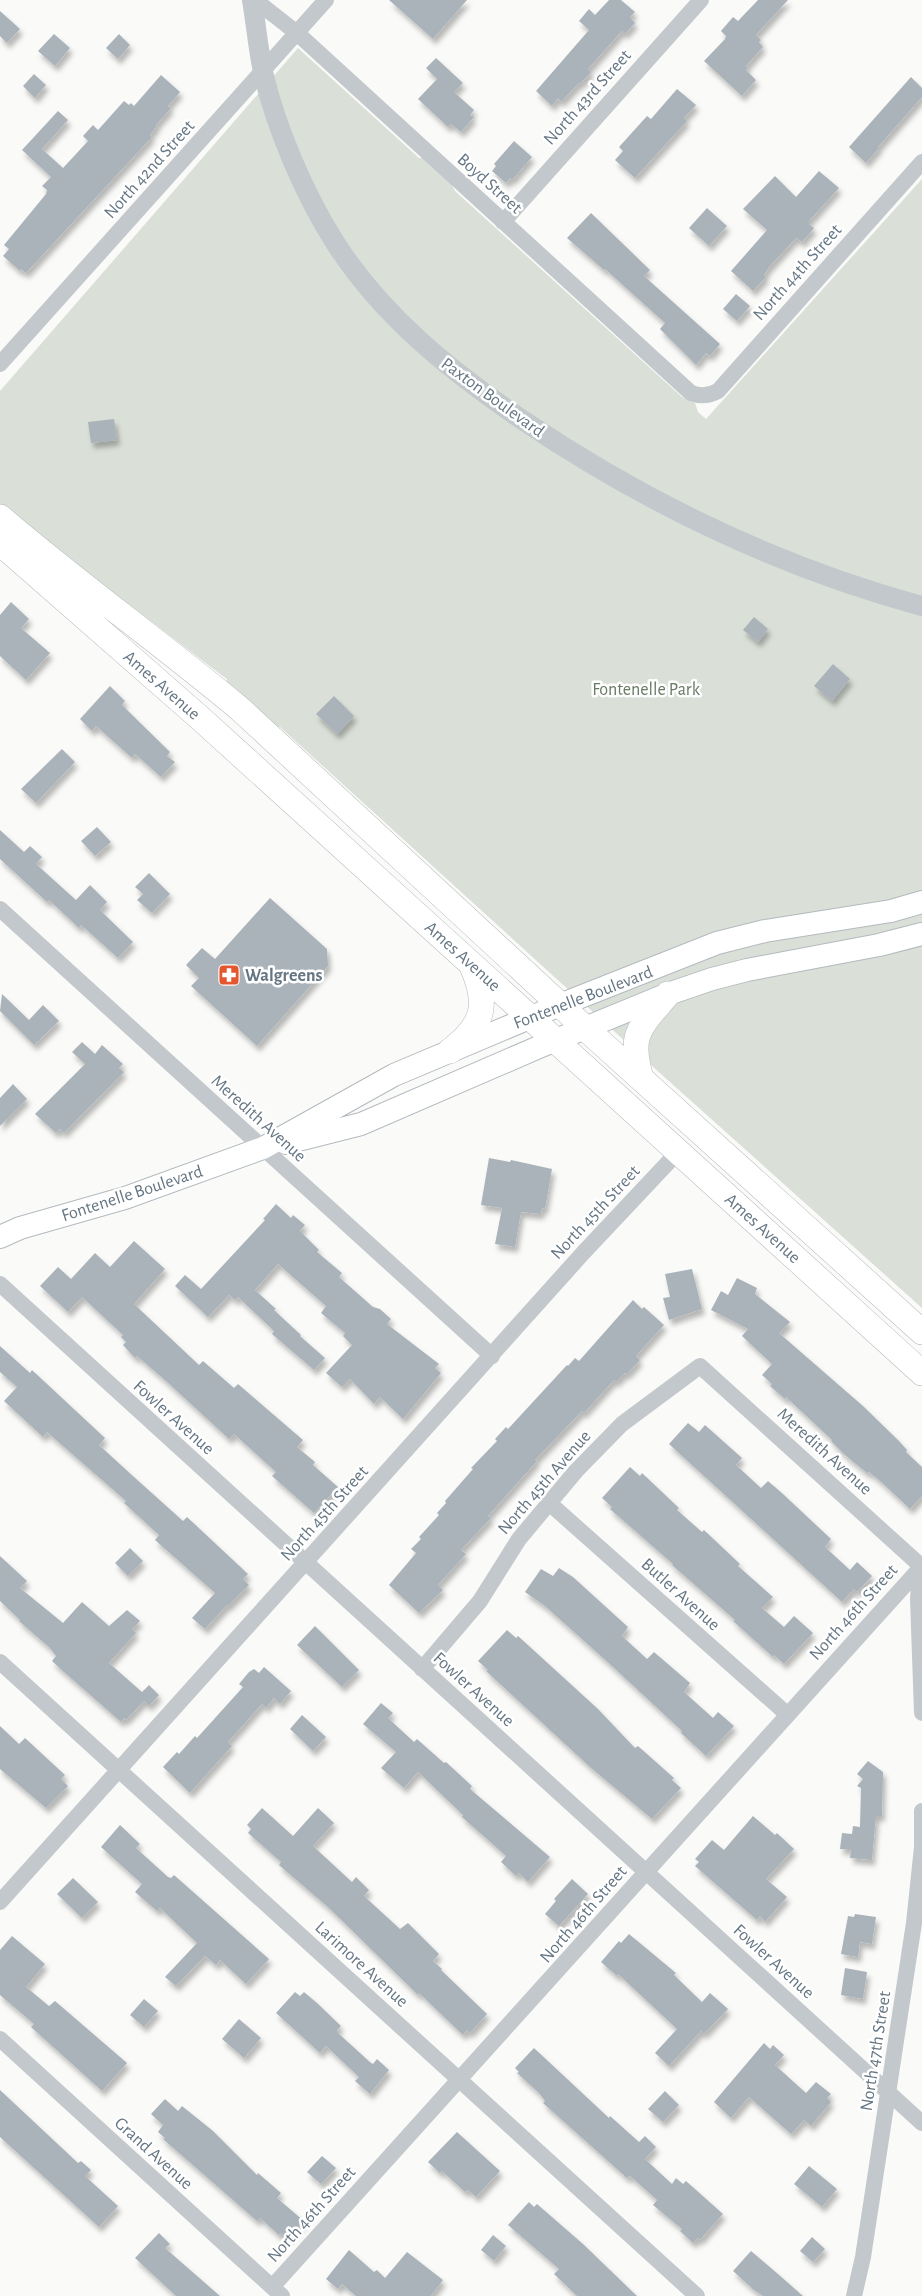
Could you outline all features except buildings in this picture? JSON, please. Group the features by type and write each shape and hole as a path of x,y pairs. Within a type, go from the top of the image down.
{"main road":[{"name":"Ames Avenue","path":"0,517 62,569 192,668 240,709 585,1028 922,1332"},
{"name":"Ames Avenue","path":"0,543 207,724 922,1373"},
{"name":"Fontenelle Boulevard","path":"263,1148 394,1075 530,1017 717,944 764,930 882,912 922,902"},
{"name":"Fontenelle Boulevard","path":"0,1237 20,1228 125,1198 263,1148 361,1124 555,1040 668,994 747,970 879,945 922,934"},
{"path":"450,1051 472,1031 480,1018 482,995 471,963"},
{"path":"641,1078 636,1060 635,1041 648,1017 668,994"},
{"path":"748,1215 793,1241 865,1305 883,1314 896,1315 901,1313"}],"street":[{"name":"Boyd Street","path":"254,0 297,33 691,393 697,396"},
{"name":"Paxton Boulevard","path":"254,0 263,71 273,107 287,145 321,219 359,277 385,307 416,337 464,378 553,440 609,476 663,505 722,533 795,563 922,606"},
{"name":"North 42nd Street","path":"0,364 326,0"},
{"name":"North 43rd Street","path":"503,222 700,0"},
{"name":"North 44th Street","path":"697,396 709,396 718,391 922,162"},
{"name":"Meredith Avenue","path":"0,909 492,1356"},
{"name":"North 45th Street","path":"0,1902 678,1152"},
{"name":"Fowler Avenue","path":"0,1284 305,1564 922,2123"},
{"name":"Meredith Avenue","path":"700,1366 922,1566"},
{"name":"North 45th Avenue","path":"422,1669 480,1601 519,1539 548,1502 576,1471 622,1424 700,1366"},
{"name":"Butler Avenue","path":"548,1502 788,1715"},
{"path":"922,1566 918,1598 922,1713"},
{"name":"North 46th Street","path":"277,2292 460,2080 922,1566"},
{"name":"Larimore Avenue","path":"0,1662 698,2296"},
{"name":"North 47th Street","path":"854,2296 863,2257 914,1923 922,1847 922,1811"},
{"name":"Grand Avenue","path":"0,2039 277,2292"}],"green space":[{"name":"Fontenelle Park","path":"298,48 419,158 423,158 450,181 455,191 682,397 695,403 698,412 706,419 922,179 922,1308 661,1074 280,727 276,727 226,684 227,679 0,506 0,391"}],"place":[{"name":"Walgreens","path":"229,975"}]}
